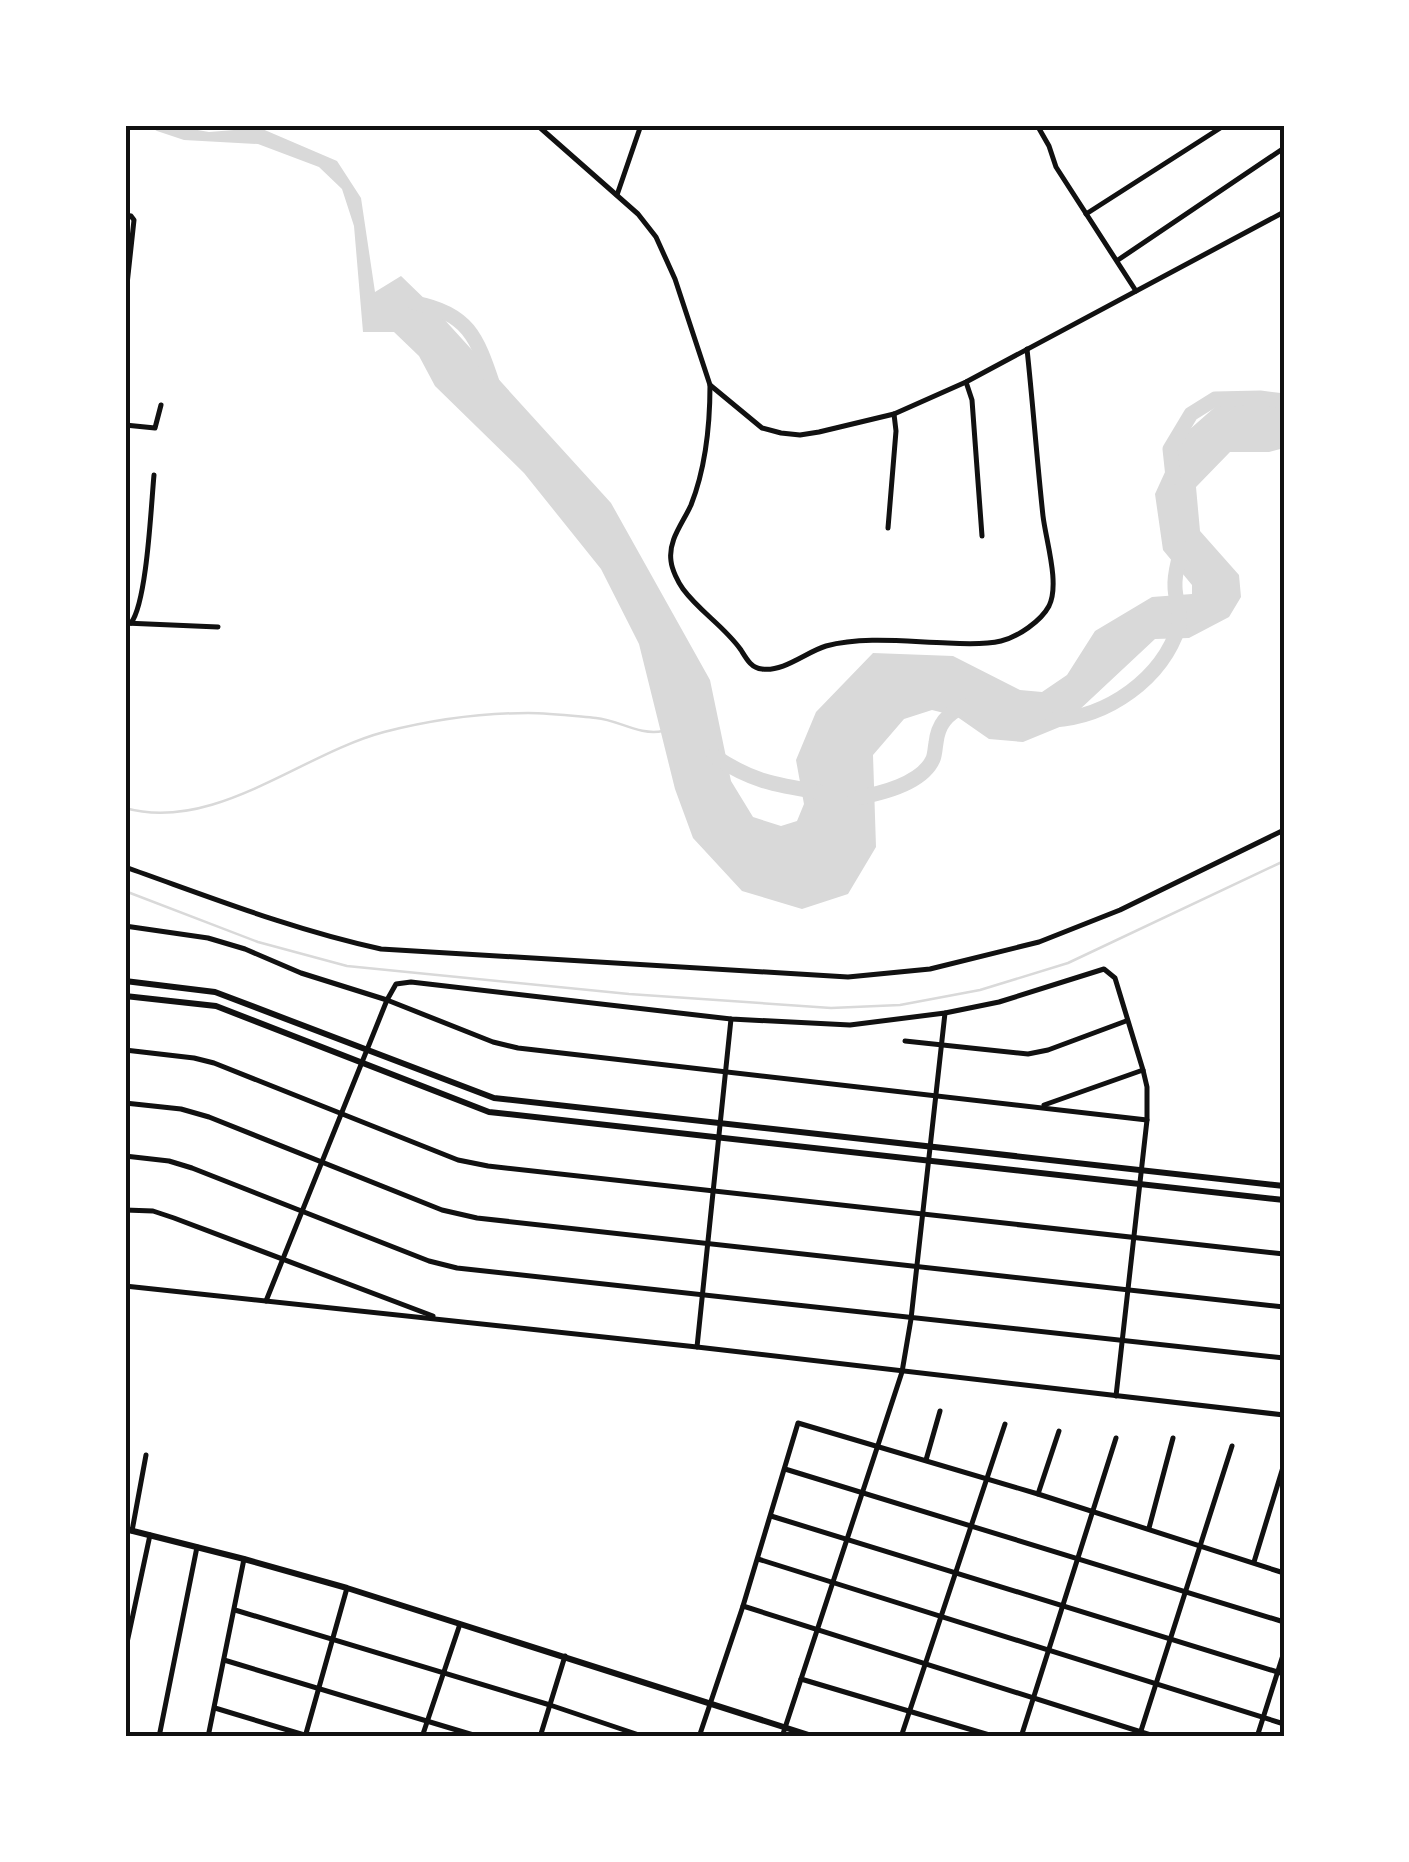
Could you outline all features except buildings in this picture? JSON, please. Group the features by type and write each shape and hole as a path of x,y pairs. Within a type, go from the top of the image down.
{"street":[{"path":"536,125 638,214 656,237 675,280 710,385 710,426 691,504 675,534 671,560 679,585 756,668 774,668 825,646 849,643 1002,641 1044,615 1052,600 1053,579 1043,515 1028,349"},
{"path":"618,196 642,125"},
{"path":"1037,125 1056,167 1136,291"},
{"path":"1086,214 1225,125"},
{"path":"1118,260 1284,148"},
{"path":"710,385 762,428 781,433 819,432 894,414 966,382 1284,212"},
{"path":"125,215 134,220 125,303"},
{"path":"966,382 972,400 982,536"},
{"path":"125,425 154,428 161,405"},
{"path":"888,528 894,414"},
{"path":"128,623 137,616 154,475"},
{"path":"128,623 218,627"},
{"path":"125,866 289,925 381,949 848,977 930,969 1039,942 1120,910 1284,830"},
{"path":"125,926 208,938 245,949 301,973 518,1048 1147,1120"},
{"path":"266,1301 387,1000 393,988 403,982 731,1020 850,1025 999,1002 1104,969 1115,978 1147,1087 1147,1120 1116,1396"},
{"path":"125,981 216,992 494,1098 1284,1186"},
{"path":"125,996 216,1006 490,1112 1284,1200"},
{"path":"782,1737 902,1372 924,1214 945,1013"},
{"path":"697,1347 731,1020"},
{"path":"905,1042 1028,1054 1127,1021"},
{"path":"125,1050 214,1063 458,1160 488,1166 1284,1254"},
{"path":"1041,1106 1143,1070"},
{"path":"125,1104 182,1109 210,1117 442,1210 477,1218 1284,1307"},
{"path":"125,1156 181,1164 429,1261 457,1268 1284,1358"},
{"path":"125,1210 174,1218 442,1320"},
{"path":"125,1286 1284,1414"},
{"path":"926,1460 940,1411"},
{"path":"699,1737 744,1606 798,1423 1284,1572"},
{"path":"900,1737 1005,1424"},
{"path":"1038,1494 1059,1431"},
{"path":"1021,1737 1116,1438"},
{"path":"1149,1528 1173,1438"},
{"path":"1140,1734 1232,1446"},
{"path":"146,1455 128,1530 347,1588 814,1737"},
{"path":"1254,1562 1284,1464"},
{"path":"785,1468 1284,1622"},
{"path":"771,1516 1281,1673"},
{"path":"125,1652 150,1535"},
{"path":"160,1737 197,1547"},
{"path":"208,1737 244,1558"},
{"path":"758,1559 1284,1724"},
{"path":"214,1708 307,1736 347,1588"},
{"path":"744,1606 1158,1737"},
{"path":"235,1610 645,1737"},
{"path":"422,1737 460,1624"},
{"path":"1257,1737 1281,1673 1284,1652"},
{"path":"540,1737 565,1656"},
{"path":"224,1660 480,1737"},
{"path":"801,1679 996,1737"}],"shaded area":[{"path":"147,125 209,132 260,128 337,161 361,198 375,292 401,276 611,503 710,680 731,781 753,817 781,826 797,821 804,804 796,760 816,712 873,653 953,656 1020,690 1042,692 1067,675 1095,631 1152,597 1192,594 1192,585 1163,550 1155,494 1181,437 1223,400 1271,403 1284,393 1284,448 1230,452 1196,487 1200,531 1239,575 1241,597 1229,617 1189,638 1155,639 1062,726 1023,742 989,739 956,716 932,710 904,719 873,755 876,847 848,894 802,909 742,891 693,838 675,789 639,644 601,569 524,473 435,386 419,356 394,332 363,332 354,226 342,189 319,167 258,144 184,140"}],"waterway":[{"path":"415,303 447,313 468,330 482,353 493,385"},
{"path":"1173,477 1170,449 1191,414 1215,399 1284,401"},
{"path":"1053,720 1094,712 1113,703 1160,663 1179,626 1175,582 1181,548"},
{"path":"855,798 887,790 920,775 933,759 941,725 964,706"},
{"path":"125,808 158,813 191,810 257,788 384,732 455,718 545,714 604,719 646,731 663,731"},
{"path":"714,756 764,781 818,792"},
{"path":"125,891 258,942 347,966 629,994 831,1008 900,1005 980,990 1068,963 1284,861"}]}
